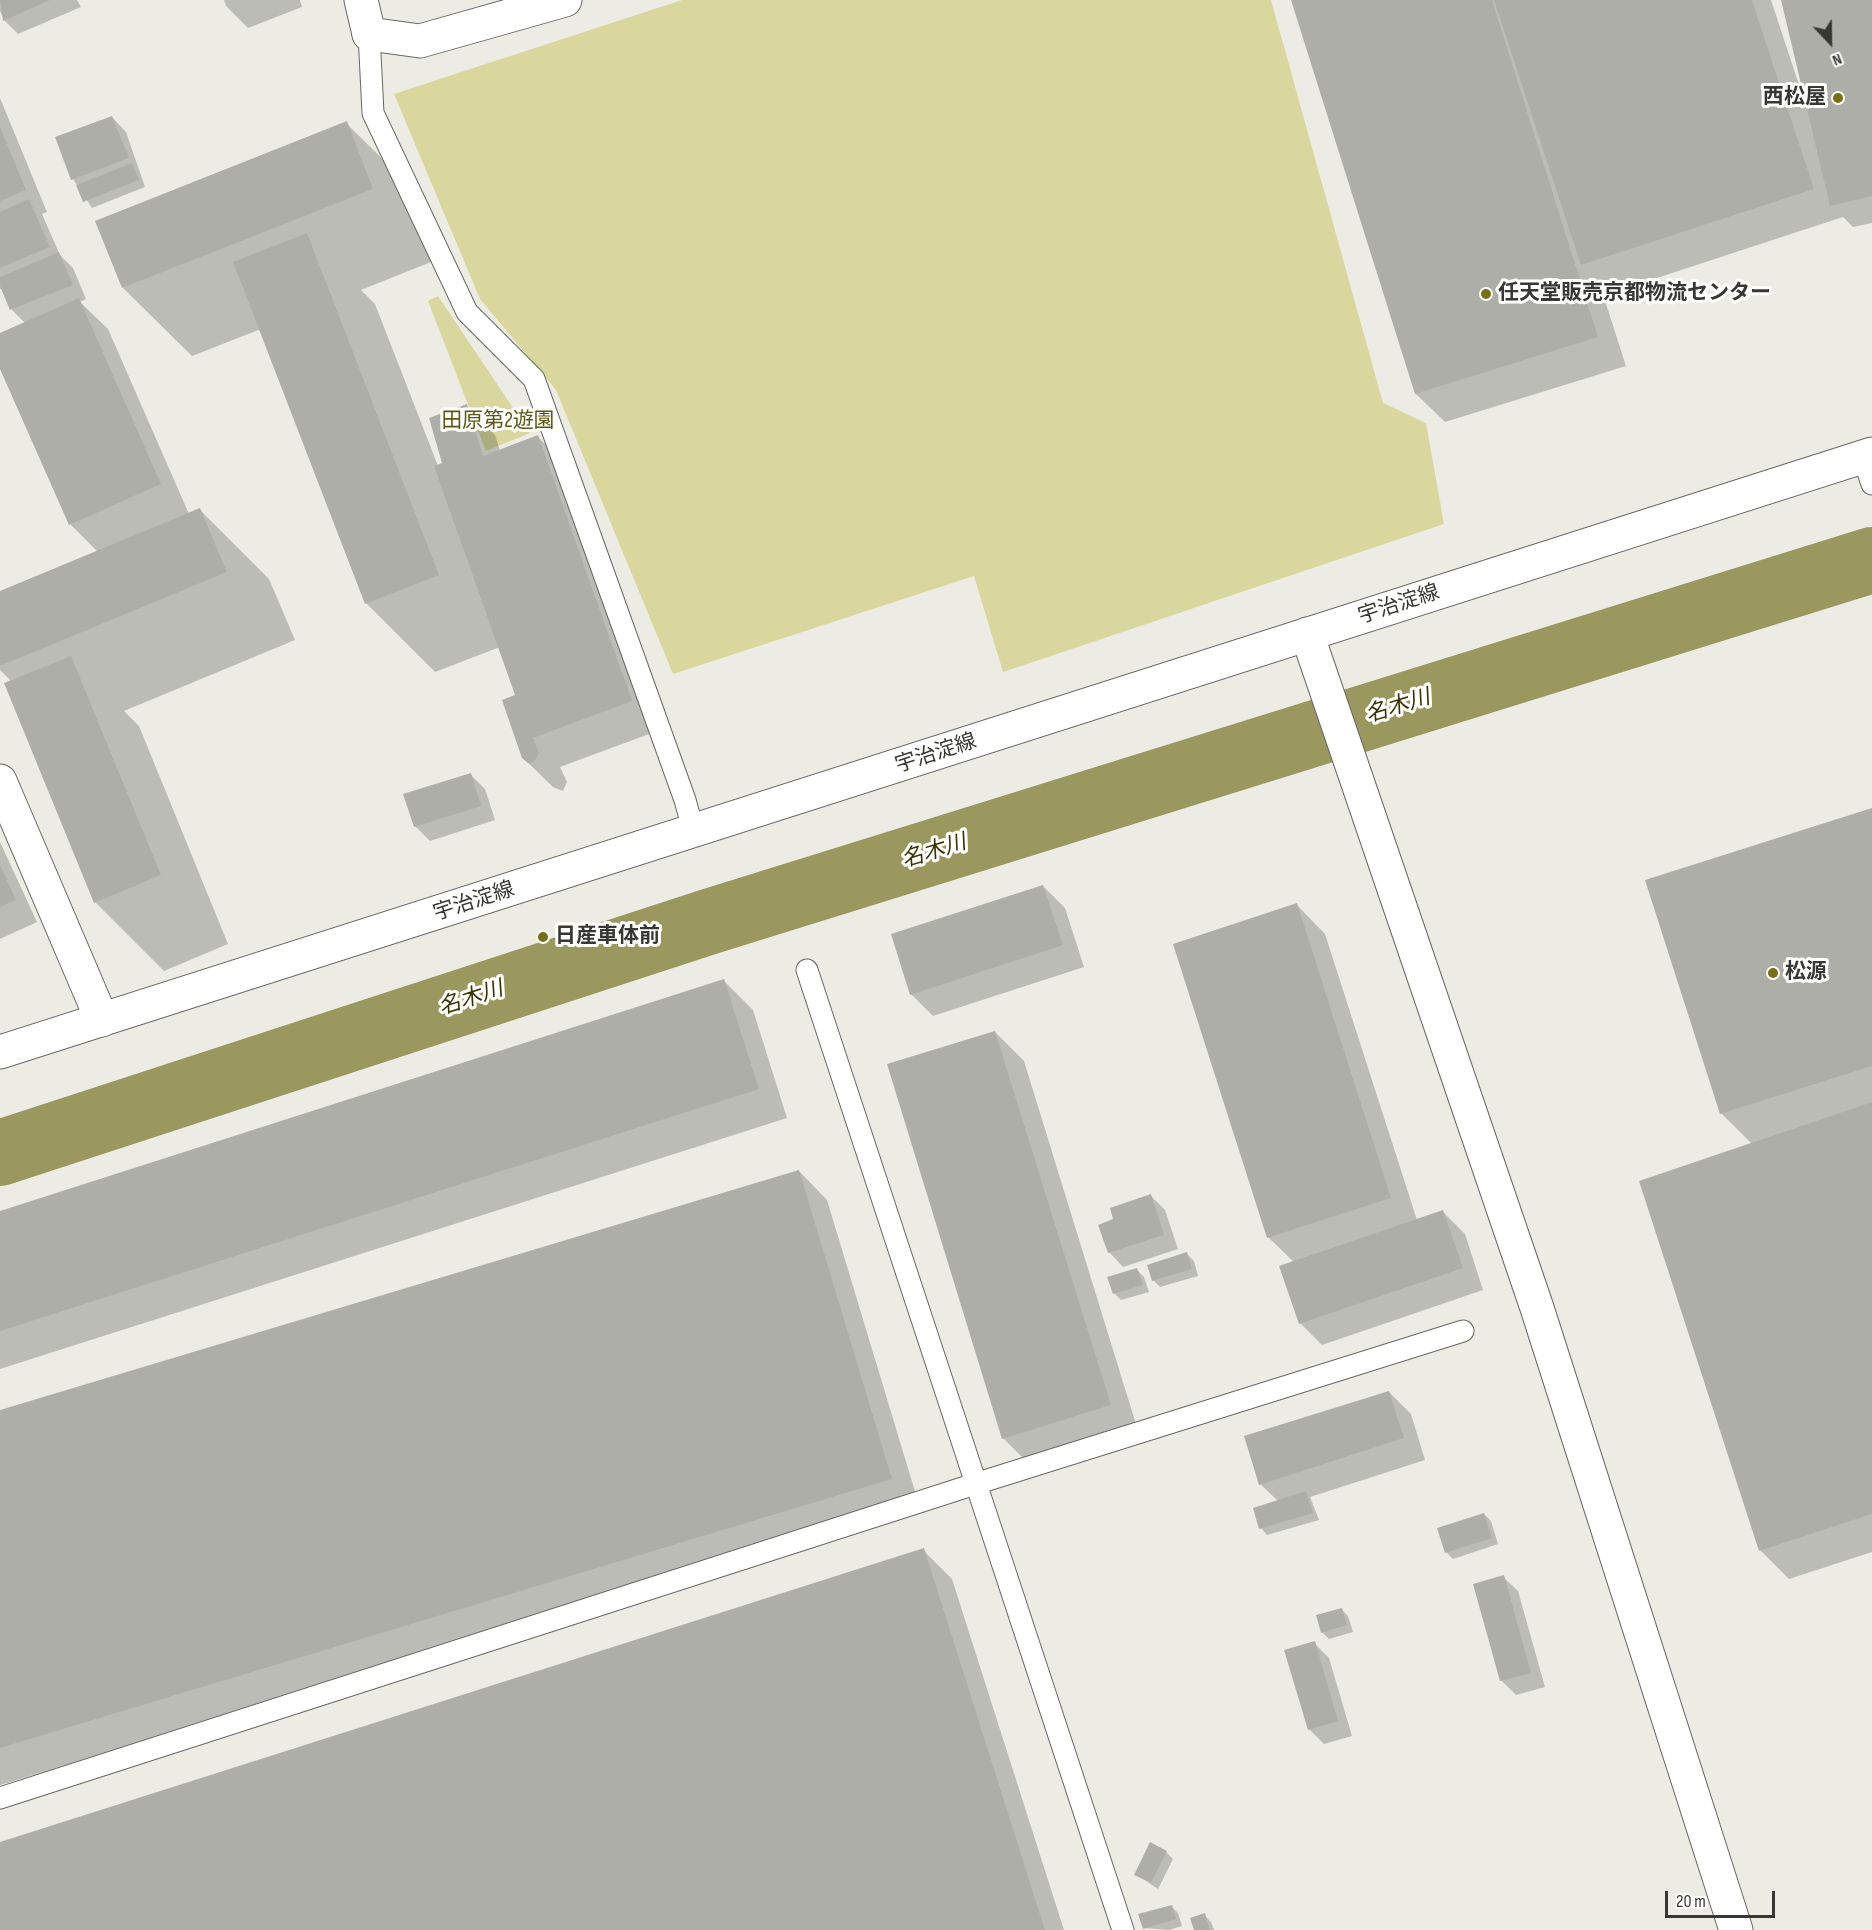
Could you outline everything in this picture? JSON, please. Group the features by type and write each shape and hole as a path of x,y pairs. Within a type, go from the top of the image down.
{"main road":[{"path":"362,0 369,34 420,41 565,0"},
{"name":"宇治淀線","path":"0,1052 694,832 1307,634 1869,465"},
{"path":"1307,634 1356,772 1537,1308 1736,1930"},
{"path":"0,781 102,1020"}],"lane":[{"path":"369,34 373,113 467,312 534,379 681,789 694,832"},
{"path":"807,970 1123,1930"},
{"path":"0,1797 975,1484 1463,1331"}],"green space":[{"path":"682,0 1271,0 1383,403 1426,423 1444,524 1003,672 974,576 673,674 556,390 480,299 394,94"},
{"name":"田原第2遊園","path":"438,296 530,433 486,451 428,301"}],"building":[{"path":"0,0 50,0 3,21"},
{"path":"1291,0 1492,0 1598,337 1415,394"},
{"path":"1494,0 1752,0 1814,189 1581,265"},
{"name":"西松屋","path":"1781,0 1872,0 1872,196 1830,206"},
{"path":"112,116 129,158 71,180 55,137"},
{"path":"347,121 373,189 122,288 95,221"},
{"path":"0,127 26,190 0,201"},
{"path":"132,163 139,180 83,202 76,185"},
{"path":"29,199 50,247 0,268 0,212"},
{"path":"307,233 439,575 365,604 233,262"},
{"path":"59,252 73,285 10,310 0,286 0,277"},
{"path":"79,298 161,484 69,525 0,369 0,333"},
{"path":"467,404 483,456 538,435 632,701 533,738 539,753 534,762 528,763 522,758 502,700 515,695 434,466 442,463 429,418"},
{"path":"200,508 227,572 0,666 0,591"},
{"path":"71,656 161,875 94,903 4,683"},
{"path":"471,773 481,806 414,827 403,794"},
{"name":"松源","path":"1872,808 1872,1066 1720,1114 1645,880"},
{"path":"0,865 16,900 0,907"},
{"path":"1043,885 1063,945 910,995 891,934"},
{"path":"1297,903 1391,1198 1267,1238 1173,944"},
{"path":"724,979 759,1089 0,1331 0,1211"},
{"path":"995,1031 1111,1405 1002,1439 887,1064"},
{"path":"1872,1102 1872,1514 1759,1551 1639,1181"},
{"path":"799,1170 892,1479 0,1748 0,1410"},
{"path":"1151,1194 1164,1235 1108,1253 1098,1225 1113,1219 1110,1208"},
{"path":"1443,1210 1463,1268 1299,1324 1279,1266"},
{"path":"1187,1252 1192,1269 1152,1281 1147,1265"},
{"path":"1137,1268 1143,1285 1113,1294 1107,1277"},
{"path":"1389,1391 1404,1438 1259,1485 1244,1436"},
{"path":"1306,1491 1313,1513 1259,1529 1253,1508"},
{"path":"1484,1513 1492,1538 1445,1553 1437,1528"},
{"path":"924,1548 1045,1930 0,1930 0,1842"},
{"path":"1504,1575 1531,1673 1500,1681 1473,1584"},
{"path":"1342,1608 1347,1625 1321,1633 1316,1615"},
{"path":"1315,1641 1338,1721 1308,1730 1284,1650"},
{"path":"1150,1842 1167,1851 1151,1883 1134,1875"},
{"path":"1172,1905 1176,1919 1143,1929 1138,1914"},
{"path":"1205,1913 1210,1930 1194,1930 1190,1918"}],"waterway":[{"name":"名木川","path":"0,1153 708,922 1872,560"}],"place":[{"name":"西松屋","path":"1838,98"},
{"name":"任天堂販売京都物流センター","path":"1486,294"},
{"name":"日産車体前","path":"543,937"},
{"name":"松源","path":"1773,973"}]}
